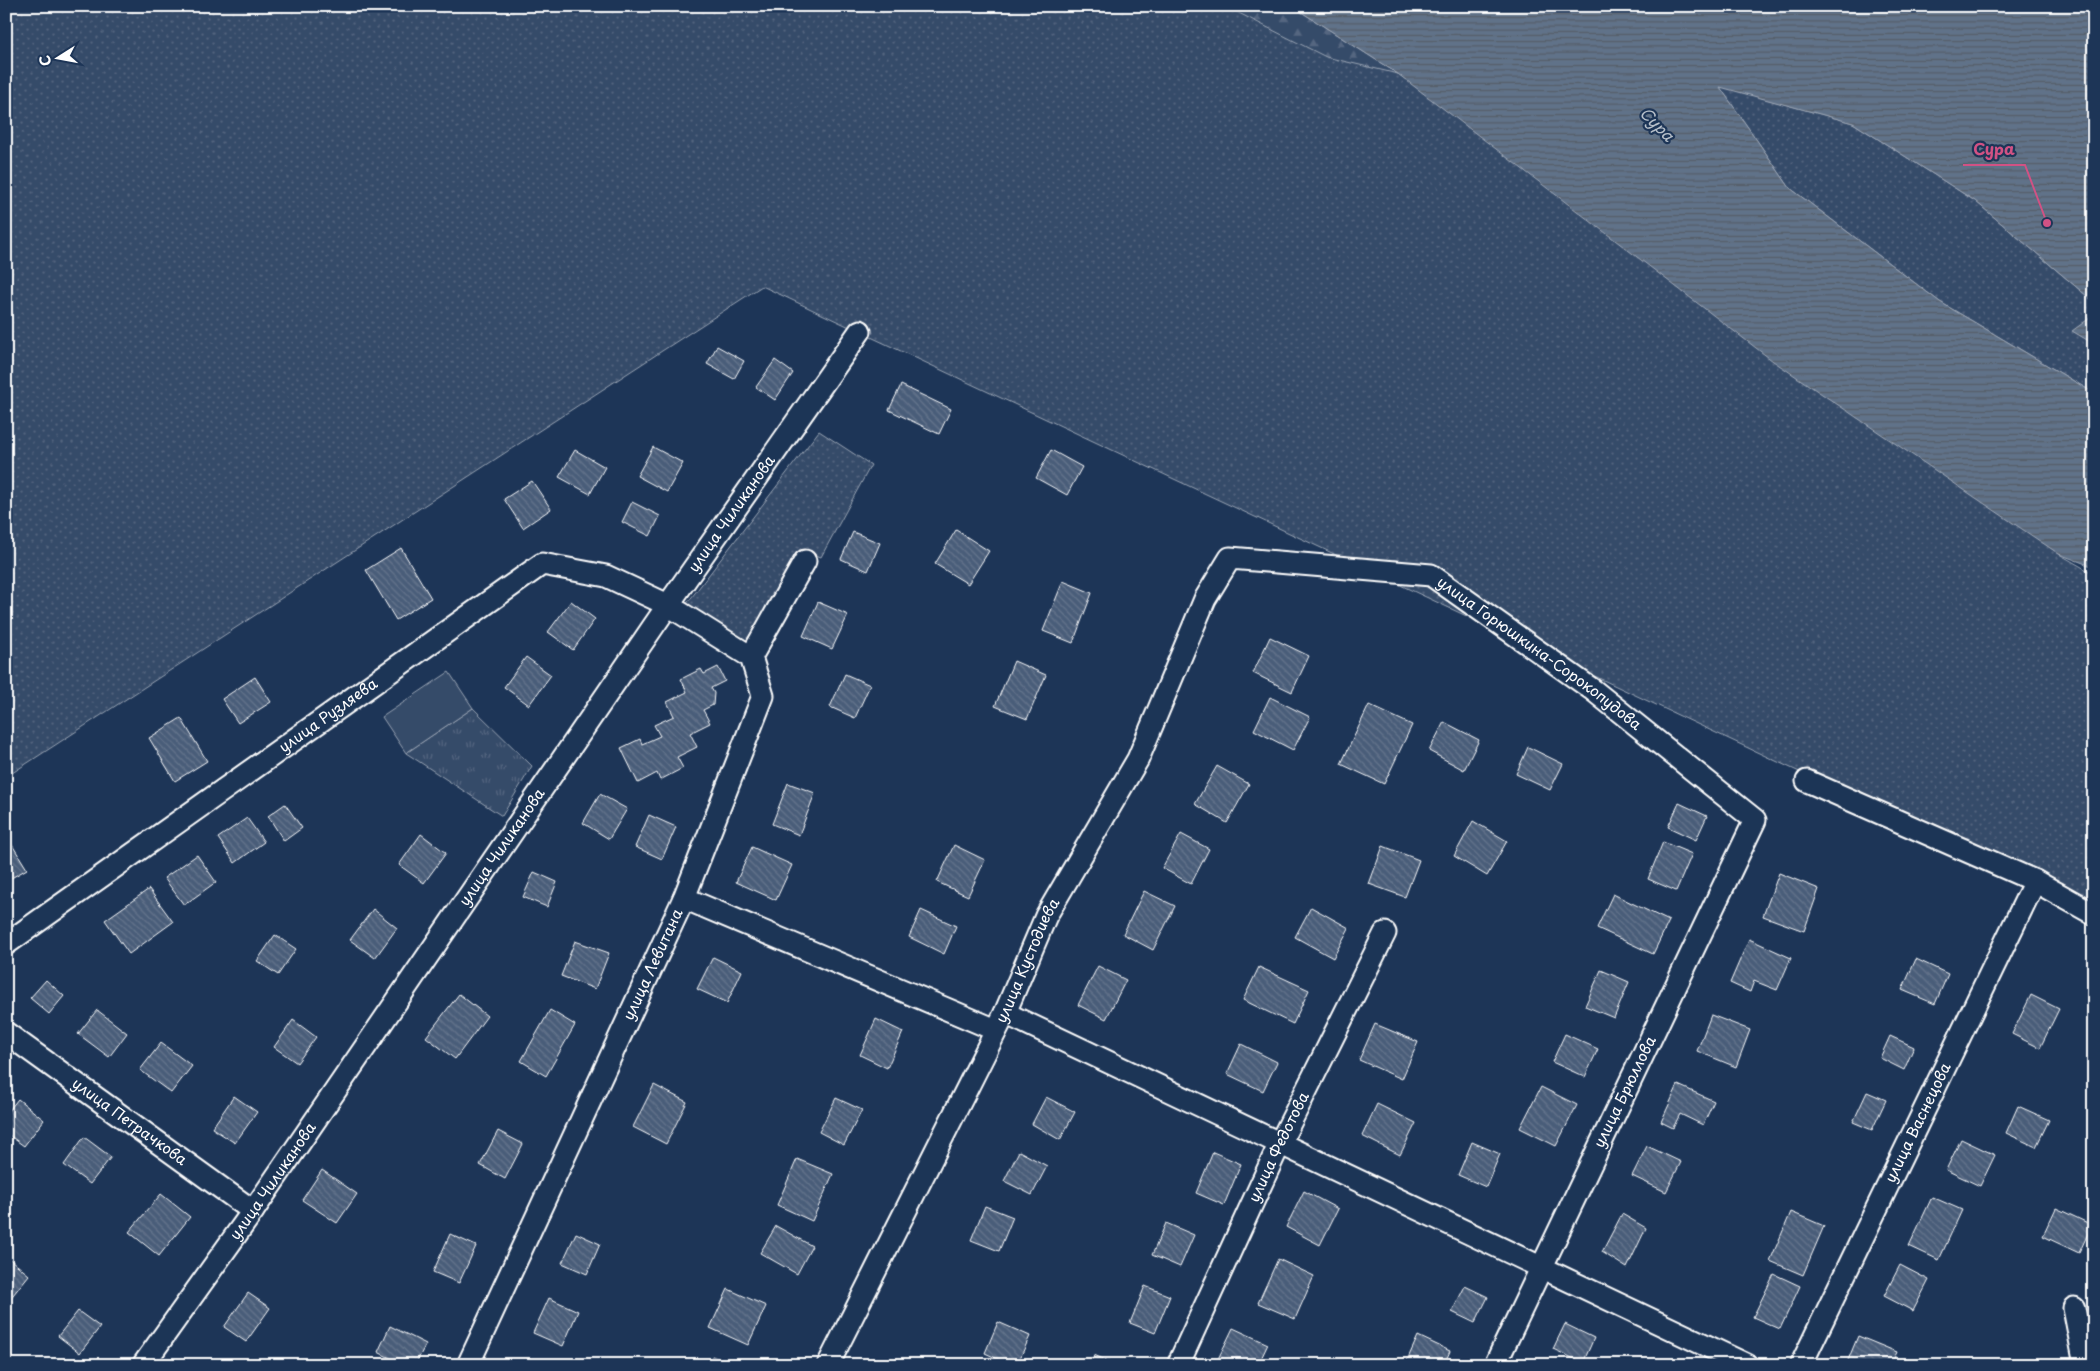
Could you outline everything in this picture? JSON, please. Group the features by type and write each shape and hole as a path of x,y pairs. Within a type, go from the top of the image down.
{"street":[{"name":"улица Чиликанова","path":"143,1365 253,1211 668,605 860,331"},
{"name":"улица Горюшкина-Сорокопудова","path":"1230,558 1431,575 1593,690 1755,820"},
{"name":"улица Кустодиева","path":"828,1365 1000,1022 1046,916 1138,759 1205,599 1230,558"},
{"path":"751,657 805,561"},
{"name":"улица Рузляева","path":"6,944 542,564 606,576 668,605 751,657"},
{"name":"улица Левитана","path":"468,1365 684,898 764,696 751,657"},
{"path":"1807,781 2035,880 2094,914"},
{"name":"улица Брюллова","path":"1495,1365 1755,820"},
{"name":"улица Васнецова","path":"1801,1365 2035,880"},
{"path":"684,898 1000,1022 1280,1143 1747,1365"},
{"name":"улица Федотова","path":"1178,1365 1280,1143 1385,933"},
{"name":"улица Петрачкова","path":"6,1033 253,1211"},
{"path":"2074,1308 2085,1365"}],"green space":[{"path":"6,6 1246,6 1398,74 2059,554 2094,574 2094,910 762,286 6,777"},
{"path":"1225,6 1292,6 1398,74 1326,57"},
{"path":"1719,86 1853,123 1975,201 2094,302 2094,315 2073,331 2094,344 2094,393 1940,302 1790,188"},
{"path":"819,431 871,465 821,557 800,549 745,643 685,606"},
{"path":"449,672 473,708 406,753 382,717"},
{"path":"473,708 532,766 502,816 406,753"}],"water":[{"path":"1292,6 2094,6 2094,302 1975,201 1853,123 1720,87 1790,188 1940,302 2094,393 2094,567 2059,554 1773,361 1398,74"},
{"path":"2094,315 2094,344 2072,331"}],"building":[{"path":"717,346 744,361 734,379 707,364"},
{"path":"775,360 793,373 775,400 756,387"},
{"path":"901,385 951,409 939,434 889,410"},
{"path":"653,447 683,463 667,492 637,476"},
{"path":"575,450 605,467 590,494 559,477"},
{"path":"1051,450 1082,467 1067,495 1036,478"},
{"path":"532,481 551,509 523,528 504,499"},
{"path":"632,502 660,516 650,536 622,522"},
{"path":"956,530 989,551 968,584 935,564"},
{"path":"853,532 880,543 868,571 841,559"},
{"path":"401,548 431,598 396,620 366,570"},
{"path":"1063,581 1092,593 1073,643 1043,631"},
{"path":"571,601 595,619 573,650 548,632"},
{"path":"818,602 848,615 832,649 803,636"},
{"path":"1270,637 1309,656 1292,692 1253,673"},
{"path":"526,657 551,675 529,705 504,687"},
{"path":"1014,661 1046,675 1027,719 995,706"},
{"path":"718,667 725,681 711,688 714,693 713,705 703,710 710,723 690,733 697,747 677,757 683,768 660,780 657,773 638,783 621,748 640,739 642,744 660,736 654,725 674,716 667,702 687,692 681,679 701,669 704,674"},
{"path":"845,674 870,685 855,718 830,707"},
{"path":"255,677 271,702 238,723 222,699"},
{"path":"1270,697 1310,717 1293,750 1254,730"},
{"path":"1369,705 1412,725 1384,784 1341,764"},
{"path":"181,718 207,761 175,781 149,738"},
{"path":"1444,722 1479,740 1464,770 1429,751"},
{"path":"1528,747 1563,764 1550,790 1516,774"},
{"path":"1217,766 1249,784 1227,823 1195,804"},
{"path":"788,783 815,793 799,835 772,824"},
{"path":"600,794 627,809 609,839 583,823"},
{"path":"1679,803 1707,816 1696,840 1668,827"},
{"path":"285,804 302,828 284,841 268,816"},
{"path":"649,815 676,827 662,859 635,847"},
{"path":"247,818 264,842 235,863 218,838"},
{"path":"1473,821 1507,841 1487,876 1454,856"},
{"path":"421,834 446,853 424,883 399,865"},
{"path":"1181,834 1209,849 1191,884 1162,868"},
{"path":"6,835 27,869 6,881"},
{"path":"1663,842 1692,854 1676,891 1648,879"},
{"path":"954,845 985,860 968,896 937,882"},
{"path":"1383,846 1419,860 1405,897 1369,884"},
{"path":"752,847 792,865 776,900 736,882"},
{"path":"197,855 216,882 184,905 164,878"},
{"path":"534,872 557,882 547,907 523,897"},
{"path":"1779,873 1819,889 1804,931 1763,916"},
{"path":"149,889 173,922 129,954 105,920"},
{"path":"1144,891 1175,906 1153,950 1123,934"},
{"path":"1613,894 1669,921 1653,954 1597,928"},
{"path":"1311,907 1349,928 1333,958 1295,937"},
{"path":"373,909 397,928 375,958 350,940"},
{"path":"921,910 956,926 944,954 909,937"},
{"path":"275,935 296,949 278,975 257,961"},
{"path":"1749,939 1791,958 1777,990 1754,981 1750,992 1730,983"},
{"path":"575,941 609,953 595,989 561,976"},
{"path":"713,957 742,971 727,1003 697,989"},
{"path":"1916,959 1948,974 1935,1004 1902,990"},
{"path":"1098,966 1126,980 1106,1019 1078,1005"},
{"path":"1259,967 1309,990 1293,1024 1243,1000"},
{"path":"1601,970 1629,982 1614,1018 1585,1006"},
{"path":"46,980 64,996 49,1014 30,998"},
{"path":"459,994 487,1016 455,1059 426,1037"},
{"path":"2031,995 2059,1009 2040,1048 2012,1034"},
{"path":"97,1010 127,1033 109,1057 78,1034"},
{"path":"550,1010 575,1025 546,1076 521,1061"},
{"path":"1711,1015 1750,1030 1736,1067 1697,1051"},
{"path":"876,1019 903,1032 887,1068 860,1055"},
{"path":"293,1020 316,1037 297,1063 274,1047"},
{"path":"1375,1024 1418,1042 1402,1079 1359,1060"},
{"path":"1565,1034 1598,1049 1585,1077 1552,1062"},
{"path":"1890,1036 1914,1047 1904,1070 1880,1058"},
{"path":"161,1043 192,1066 171,1093 140,1070"},
{"path":"1241,1044 1277,1062 1263,1091 1227,1074"},
{"path":"654,1085 687,1102 666,1144 633,1127"},
{"path":"1678,1085 1714,1101 1703,1125 1680,1114 1673,1128 1661,1122"},
{"path":"1541,1087 1577,1105 1556,1146 1520,1128"},
{"path":"1867,1092 1886,1100 1872,1130 1853,1122"},
{"path":"234,1096 257,1112 235,1143 212,1128"},
{"path":"1046,1097 1075,1112 1060,1140 1032,1124"},
{"path":"836,1098 862,1110 844,1145 819,1132"},
{"path":"18,1099 44,1120 24,1146 6,1133 6,1114"},
{"path":"1377,1104 1416,1123 1400,1155 1362,1136"},
{"path":"2018,1106 2049,1120 2036,1147 2006,1133"},
{"path":"498,1131 523,1144 505,1179 480,1165"},
{"path":"84,1137 111,1157 90,1184 64,1165"},
{"path":"1961,1139 1995,1155 1980,1186 1946,1170"},
{"path":"1472,1142 1500,1154 1486,1187 1458,1175"},
{"path":"1647,1146 1681,1162 1666,1192 1632,1176"},
{"path":"1019,1151 1047,1166 1032,1195 1004,1181"},
{"path":"1213,1152 1241,1164 1224,1205 1196,1193"},
{"path":"797,1159 833,1174 812,1221 777,1205"},
{"path":"322,1170 357,1194 337,1223 302,1200"},
{"path":"1304,1191 1338,1209 1320,1245 1286,1227"},
{"path":"161,1194 190,1217 159,1256 129,1232"},
{"path":"1932,1197 1962,1210 1939,1260 1909,1246"},
{"path":"985,1206 1013,1217 999,1251 971,1240"},
{"path":"2056,1208 2092,1225 2079,1253 2043,1236"},
{"path":"1791,1212 1824,1226 1803,1275 1770,1261"},
{"path":"1622,1214 1646,1228 1627,1268 1602,1252"},
{"path":"1166,1223 1194,1235 1180,1267 1152,1255"},
{"path":"776,1226 812,1246 797,1274 760,1253"},
{"path":"576,1233 600,1244 587,1274 562,1263"},
{"path":"450,1234 476,1246 459,1283 433,1272"},
{"path":"6,1256 29,1275 9,1300 6,1298"},
{"path":"1278,1259 1314,1276 1295,1319 1258,1303"},
{"path":"1900,1265 1929,1280 1913,1311 1884,1296"},
{"path":"1774,1274 1800,1286 1780,1329 1753,1317"},
{"path":"1145,1286 1170,1296 1155,1333 1130,1323"},
{"path":"1465,1286 1488,1297 1475,1323 1452,1312"},
{"path":"728,1289 766,1306 748,1345 710,1328"},
{"path":"248,1293 270,1308 246,1342 224,1327"},
{"path":"549,1298 578,1311 563,1346 533,1333"},
{"path":"78,1311 100,1327 80,1353 58,1336"},
{"path":"998,1322 1030,1336 1017,1365 1011,1365 985,1353"},
{"path":"1565,1324 1594,1338 1583,1363 1553,1349"},
{"path":"390,1326 426,1344 415,1365 404,1365 378,1352"},
{"path":"1233,1328 1268,1344 1258,1365 1230,1365 1218,1359"},
{"path":"1418,1336 1450,1351 1444,1365 1405,1365"},
{"path":"1858,1336 1897,1352 1891,1365 1846,1365"},
{"path":"1094,1355 1117,1365 1090,1365"},
{"path":"712,1356 735,1365 709,1365"}],"place":[{"name":"Сура","path":"2047,223"}]}
